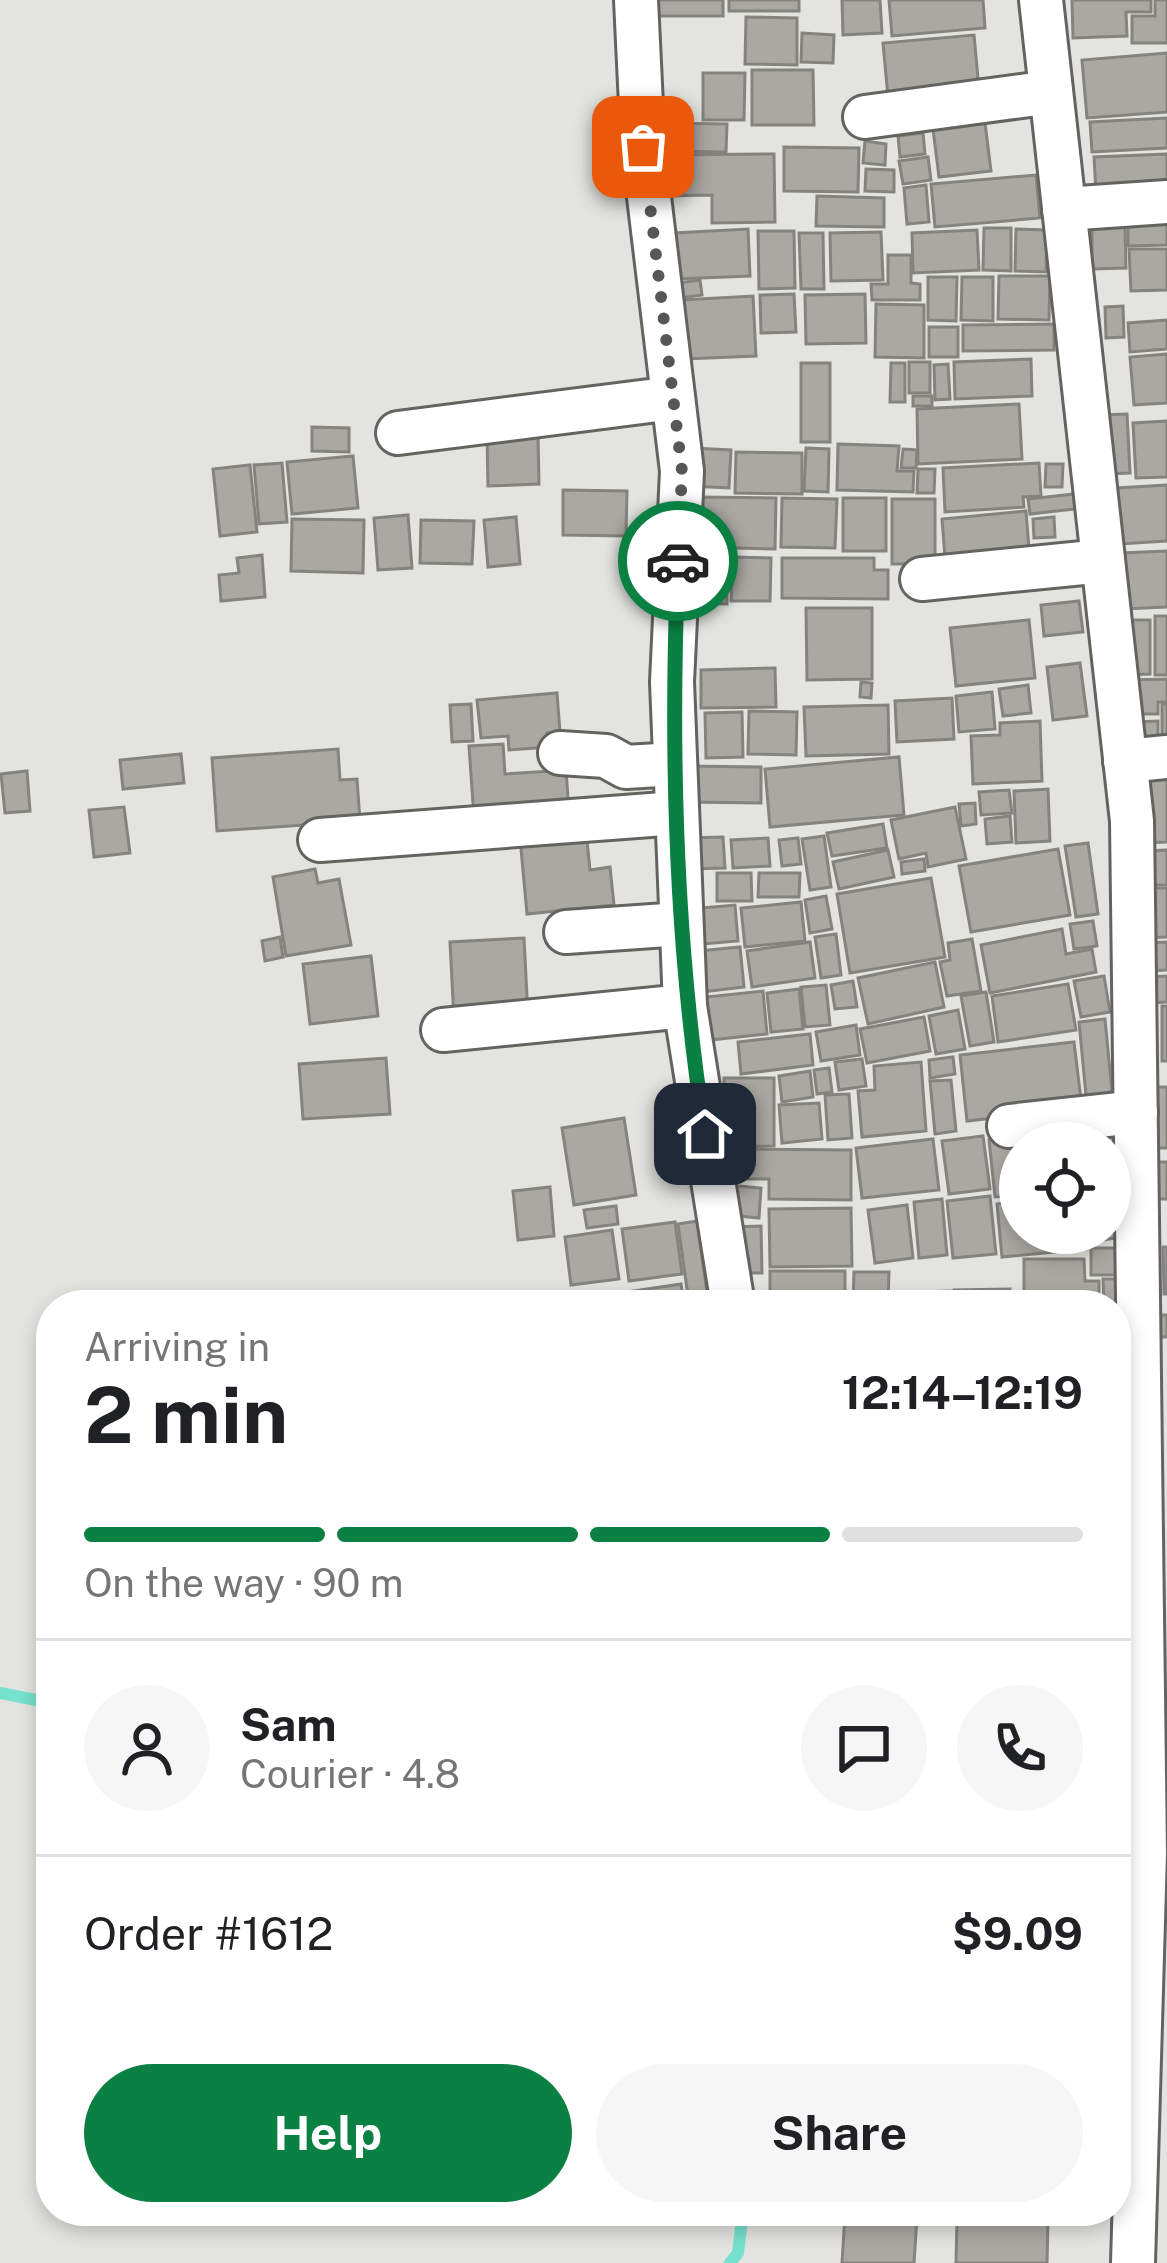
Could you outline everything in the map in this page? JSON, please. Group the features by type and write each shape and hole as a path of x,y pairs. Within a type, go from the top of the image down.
{"street":[{"path":"636,0 643,147 682,471 672,682 685,1006 731,1290"},
{"path":"1041,0 1132,820 1136,1112 1152,1300 1131,1379"},
{"path":"865,117 1051,92"},
{"path":"1064,209 1167,202"},
{"path":"398,433 673,398"},
{"path":"922,579 1103,561"},
{"path":"560,753 606,756 626,767 676,764"},
{"path":"1125,760 1167,757"},
{"path":"320,840 677,813"},
{"path":"566,932 681,924"},
{"path":"442,1030 685,1006"},
{"path":"1045,1122 1136,1112"},
{"path":"1131,1409 1154,1552 1131,1848 1151,2156 1133,2263"}],"building":[{"path":"646,0 723,0 723,16 646,16"},
{"path":"729,0 799,0 799,11 729,11"},
{"path":"842,0 880,0 882,33 843,35"},
{"path":"889,0 983,0 985,28 892,36"},
{"path":"1072,0 1151,0 1151,12 1126,12 1127,36 1073,38"},
{"path":"1155,0 1167,0 1167,43 1132,43 1132,16 1155,16"},
{"path":"746,17 797,18 797,65 745,64"},
{"path":"802,33 834,35 833,63 801,62"},
{"path":"974,35 979,89 888,97 883,43"},
{"path":"1167,53 1167,112 1087,118 1082,60"},
{"path":"752,70 813,70 814,125 752,125"},
{"path":"703,73 745,73 744,120 703,120"},
{"path":"1167,118 1167,148 1092,152 1090,122"},
{"path":"661,123 727,124 726,152 660,151"},
{"path":"985,123 991,171 939,177 933,129"},
{"path":"923,133 925,154 900,157 898,136"},
{"path":"865,141 886,144 885,165 863,163"},
{"path":"784,147 859,148 858,192 784,191"},
{"path":"774,154 775,222 712,223 712,195 662,196 661,155"},
{"path":"1167,154 1167,190 1096,192 1094,157"},
{"path":"928,157 931,180 903,184 899,161"},
{"path":"866,169 894,170 894,192 865,191"},
{"path":"1036,175 1040,218 935,227 931,184"},
{"path":"926,185 929,222 907,224 904,188"},
{"path":"817,196 884,198 884,227 816,226"},
{"path":"1167,219 1167,245 1128,246 1128,220"},
{"path":"1125,225 1126,268 1092,269 1092,226"},
{"path":"984,228 1011,228 1011,271 983,270"},
{"path":"748,229 750,276 676,279 674,233"},
{"path":"1016,229 1047,230 1046,272 1015,271"},
{"path":"977,230 979,270 913,273 912,233"},
{"path":"758,231 794,231 795,288 759,289"},
{"path":"881,232 883,280 831,281 830,233"},
{"path":"799,233 823,233 824,289 801,289"},
{"path":"1129,249 1167,249 1167,290 1131,291"},
{"path":"888,255 911,255 911,283 920,284 920,300 872,300 871,284 888,284"},
{"path":"999,276 1050,276 1049,320 998,319"},
{"path":"928,277 957,277 956,321 928,320"},
{"path":"962,277 993,277 993,321 961,320"},
{"path":"700,280 702,295 680,298 678,283"},
{"path":"794,294 796,332 761,333 760,295"},
{"path":"865,294 866,343 806,344 805,295"},
{"path":"753,296 756,356 685,359 682,300"},
{"path":"876,304 924,305 924,358 875,357"},
{"path":"1123,306 1124,337 1106,338 1105,307"},
{"path":"1167,320 1167,349 1130,352 1128,323"},
{"path":"1054,324 1054,350 963,351 963,325"},
{"path":"929,327 958,327 958,357 929,357"},
{"path":"1167,354 1167,403 1134,405 1130,357"},
{"path":"1031,359 1032,396 955,399 954,362"},
{"path":"909,362 930,362 930,393 909,393"},
{"path":"801,363 830,363 830,442 801,442"},
{"path":"891,363 905,363 905,402 890,402"},
{"path":"948,364 950,399 935,400 934,365"},
{"path":"913,396 932,396 932,406 913,406"},
{"path":"1019,404 1022,459 918,464 917,409"},
{"path":"1127,414 1130,473 1105,474 1102,415"},
{"path":"1167,421 1167,477 1136,478 1133,423"},
{"path":"312,427 349,428 349,452 312,451"},
{"path":"538,434 539,484 488,486 487,436"},
{"path":"838,444 899,446 897,471 914,471 913,492 837,490"},
{"path":"692,448 731,450 729,488 690,486"},
{"path":"806,448 829,449 828,492 804,491"},
{"path":"903,449 917,450 916,468 901,468"},
{"path":"736,452 802,453 802,494 735,493"},
{"path":"353,456 358,508 292,514 287,462"},
{"path":"282,463 287,522 259,524 254,465"},
{"path":"1039,463 1041,496 1023,497 1024,507 945,512 943,468"},
{"path":"1046,464 1063,464 1062,487 1045,487"},
{"path":"250,465 257,532 220,536 213,469"},
{"path":"918,469 935,469 934,493 917,493"},
{"path":"1167,485 1167,541 1120,544 1117,488"},
{"path":"563,490 627,491 626,536 563,535"},
{"path":"1074,494 1075,509 1030,514 1028,499"},
{"path":"699,497 776,498 775,549 697,547"},
{"path":"782,498 837,499 835,548 781,547"},
{"path":"843,498 886,498 886,551 843,551"},
{"path":"892,499 935,499 935,564 892,564"},
{"path":"1026,511 1030,562 946,570 942,519"},
{"path":"408,515 412,568 378,570 374,518"},
{"path":"516,517 520,564 488,567 484,520"},
{"path":"1054,517 1055,537 1034,538 1033,519"},
{"path":"292,519 364,520 363,573 291,571"},
{"path":"421,520 474,521 472,564 420,563"},
{"path":"1167,551 1167,607 1123,609 1121,553"},
{"path":"695,553 727,554 727,604 694,603"},
{"path":"262,555 265,597 221,601 219,575 239,573 237,558"},
{"path":"733,557 771,558 770,601 731,601"},
{"path":"782,558 874,558 874,570 888,570 888,599 782,598"},
{"path":"1079,601 1083,632 1044,636 1041,605"},
{"path":"806,608 872,608 872,679 807,680"},
{"path":"1155,616 1167,616 1167,675 1155,675"},
{"path":"1029,620 1035,678 956,686 950,628"},
{"path":"1124,620 1150,620 1150,674 1124,675"},
{"path":"1080,663 1087,716 1053,720 1047,667"},
{"path":"775,668 776,707 701,708 701,670"},
{"path":"1167,679 1167,702 1158,702 1158,714 1129,714 1129,680"},
{"path":"861,682 872,683 871,698 860,697"},
{"path":"1028,685 1031,713 1003,716 999,689"},
{"path":"992,692 995,729 959,732 956,696"},
{"path":"557,693 560,732 547,733 549,747 509,750 508,736 481,738 477,700"},
{"path":"952,698 954,739 897,742 895,701"},
{"path":"471,704 473,741 452,742 450,705"},
{"path":"1162,704 1167,704 1167,747 1162,747"},
{"path":"888,705 889,754 806,756 804,707"},
{"path":"749,711 797,712 796,755 748,754"},
{"path":"742,712 743,757 706,758 705,713"},
{"path":"1040,721 1042,781 973,784 971,736 1000,735 1000,723"},
{"path":"1158,721 1158,751 1132,750 1133,722"},
{"path":"503,744 505,774 566,770 569,811 474,818 469,746"},
{"path":"338,749 340,780 357,779 360,821 217,831 212,758"},
{"path":"181,754 184,783 123,789 120,760"},
{"path":"899,757 904,815 770,827 765,769"},
{"path":"685,766 761,767 761,803 684,802"},
{"path":"27,771 30,811 5,813 1,774"},
{"path":"1167,773 1167,842 1142,843 1140,774"},
{"path":"1048,789 1050,841 1016,843 1014,791"},
{"path":"1009,790 1012,813 981,815 979,792"},
{"path":"975,803 976,824 961,826 959,804"},
{"path":"124,807 130,853 94,857 89,810"},
{"path":"955,807 966,859 928,867 926,853 899,859 891,820"},
{"path":"1010,816 1012,842 987,844 985,819"},
{"path":"883,824 887,848 832,856 827,833"},
{"path":"586,831 590,870 610,867 614,905 527,914 520,838"},
{"path":"824,836 831,887 810,890 802,839"},
{"path":"723,837 725,868 688,869 686,838"},
{"path":"768,838 770,866 733,868 731,840"},
{"path":"798,838 801,864 782,866 779,840"},
{"path":"1088,843 1098,914 1076,917 1065,846"},
{"path":"1058,849 1070,915 971,932 959,866"},
{"path":"888,850 894,877 839,889 833,862"},
{"path":"1167,850 1167,885 1145,885 1144,851"},
{"path":"924,859 925,871 902,874 901,862"},
{"path":"315,869 318,883 339,879 351,945 286,956 273,877"},
{"path":"717,873 751,873 752,901 717,901"},
{"path":"759,873 800,873 799,897 758,897"},
{"path":"931,878 945,957 850,973 837,894"},
{"path":"1141,888 1167,888 1167,937 1142,938"},
{"path":"826,896 832,929 810,933 805,900"},
{"path":"801,902 805,941 745,947 741,908"},
{"path":"735,905 738,941 692,945 689,909"},
{"path":"1093,921 1097,946 1074,949 1070,924"},
{"path":"1062,929 1066,954 1092,949 1096,972 990,993 981,945"},
{"path":"836,934 841,975 821,978 815,937"},
{"path":"280,937 283,957 265,961 262,941"},
{"path":"524,938 528,1016 454,1020 450,942"},
{"path":"972,939 981,991 947,996 940,962 950,960 948,943"},
{"path":"810,942 815,978 752,987 747,951"},
{"path":"1167,942 1167,970 1148,971 1146,943"},
{"path":"740,947 744,987 693,993 688,952"},
{"path":"371,956 378,1016 310,1024 303,964"},
{"path":"935,962 944,1007 868,1024 858,978"},
{"path":"1104,976 1110,1012 1081,1017 1074,981"},
{"path":"1167,976 1167,1002 1151,1003 1150,977"},
{"path":"853,981 857,1007 835,1009 831,985"},
{"path":"1068,984 1076,1030 998,1042 992,996"},
{"path":"826,985 830,1025 805,1027 801,987"},
{"path":"799,989 803,1029 771,1032 767,993"},
{"path":"763,991 767,1034 710,1040 706,997"},
{"path":"986,992 994,1042 970,1046 961,996"},
{"path":"1162,1006 1167,1006 1167,1061 1162,1061"},
{"path":"958,1010 965,1049 936,1054 929,1016"},
{"path":"924,1017 930,1051 867,1063 860,1029"},
{"path":"1105,1019 1113,1103 1087,1106 1079,1022"},
{"path":"856,1025 860,1055 821,1061 816,1032"},
{"path":"810,1034 813,1065 741,1074 738,1042"},
{"path":"1074,1042 1082,1108 967,1121 960,1055"},
{"path":"953,1057 955,1074 930,1078 929,1060"},
{"path":"386,1058 390,1114 303,1119 299,1064"},
{"path":"862,1059 866,1086 839,1090 835,1062"},
{"path":"921,1062 926,1131 862,1137 858,1091 875,1090 874,1066"},
{"path":"829,1068 832,1092 817,1094 814,1070"},
{"path":"810,1071 813,1097 782,1102 779,1076"},
{"path":"724,1078 774,1078 774,1146 725,1147"},
{"path":"951,1080 956,1131 935,1134 930,1081"},
{"path":"1156,1087 1167,1087 1167,1148 1157,1148"},
{"path":"849,1094 852,1138 828,1140 825,1095"},
{"path":"819,1103 822,1139 782,1143 779,1105"},
{"path":"624,1118 636,1195 574,1205 562,1128"},
{"path":"983,1136 990,1189 949,1194 942,1141"},
{"path":"933,1139 939,1190 862,1198 856,1148"},
{"path":"999,1139 999,1197 995,1197 989,1140"},
{"path":"743,1149 851,1150 851,1200 769,1199 769,1179 743,1179"},
{"path":"1157,1162 1167,1162 1167,1199 1157,1199"},
{"path":"729,1185 761,1188 759,1218 727,1215"},
{"path":"550,1187 554,1236 518,1240 513,1191"},
{"path":"990,1196 996,1254 953,1258 947,1201"},
{"path":"942,1199 947,1255 919,1258 914,1202"},
{"path":"907,1205 913,1258 875,1263 868,1210"},
{"path":"616,1206 618,1224 587,1228 584,1210"},
{"path":"851,1208 852,1266 770,1267 769,1209"},
{"path":"697,1221 707,1290 687,1290 678,1224"},
{"path":"675,1222 682,1274 629,1281 622,1229"},
{"path":"761,1226 762,1273 734,1273 732,1227"},
{"path":"612,1230 619,1279 571,1285 565,1237"},
{"path":"1163,1247 1167,1247 1167,1294 1164,1294"},
{"path":"1091,1254 1115,1254 1116,1275 1091,1275"},
{"path":"1024,1259 1084,1259 1085,1281 1099,1281 1099,1290 1024,1290"},
{"path":"770,1271 845,1271 845,1290 770,1290"},
{"path":"854,1272 889,1272 888,1290 853,1290"},
{"path":"1103,1279 1120,1279 1120,1290 1103,1290"},
{"path":"681,1284 682,1290 640,1290"},
{"path":"1161,1315 1167,1315 1167,1337 1160,1337"},
{"path":"1131,1548 1132,1548 1131,1603"},
{"path":"844,2226 916,2226 914,2263 842,2263"},
{"path":"957,2226 1048,2226 1047,2263 956,2263"}],"waterway":[{"path":"0,1693 36,1700"},
{"path":"730,2263 738,2253 741,2226"}],"way so far":[{"path":"643,147 682,471 678,561"}],"route":[{"path":"678,561 672,682 685,1006 705,1134"}]}
